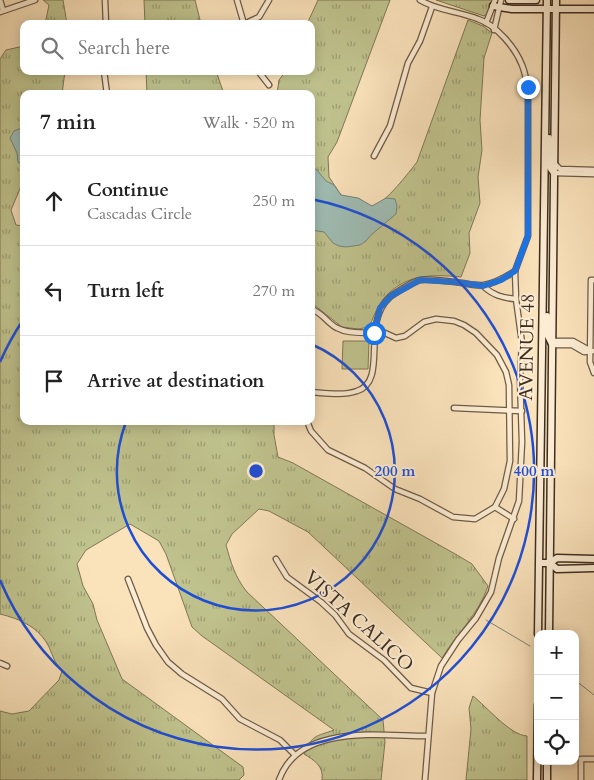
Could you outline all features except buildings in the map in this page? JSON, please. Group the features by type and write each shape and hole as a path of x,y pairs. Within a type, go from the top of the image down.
{"main road":[{"path":"509,0 536,0"},
{"name":"AVENUE 48","path":"538,630 546,0"},
{"name":"AVENUE 48","path":"549,630 556,0"},
{"path":"497,3 512,9 594,9"},
{"path":"545,115 549,129 549,166 554,174"},
{"path":"542,363 545,352 552,343 547,334 547,299 543,282"},
{"path":"540,564 550,563 558,558 594,559"},
{"path":"550,563 557,568 594,568"},
{"path":"537,780 538,720"},
{"path":"547,765 547,780"}],"street":[{"path":"0,0 2,11 35,0"},
{"path":"105,0 106,20"},
{"path":"236,0 243,20"},
{"path":"253,20 259,17 270,0"},
{"path":"420,0 432,7 478,19 486,23 511,47 522,65 528,87 528,236 515,271 516,299 522,332 520,378 522,411 521,488 514,519 499,558 491,592 476,618 458,640 441,666 432,692 425,780"},
{"path":"486,23 497,3"},
{"path":"494,30 497,3"},
{"path":"374,156 390,126 408,63 420,41 432,7"},
{"path":"105,75 106,90"},
{"path":"261,75 269,85"},
{"path":"554,163 560,168 594,170"},
{"path":"554,174 594,174"},
{"path":"315,392 354,392 366,386 374,369 374,330 380,308 391,296 420,280 483,286 501,280 515,271"},
{"path":"594,280 591,280 592,351 590,362 594,373"},
{"path":"483,286 491,294 516,299"},
{"path":"309,425 311,431 328,450 364,468 396,489 420,499 452,517 475,519 496,507 504,489 510,461 509,385 501,362 486,341 470,329 454,321 436,319 424,322 405,336 396,338 374,330 350,332 340,329 315,311"},
{"path":"552,343 573,340 592,351"},
{"path":"454,408 522,411"},
{"path":"496,507 514,519"},
{"name":"VISTA CALICO","path":"276,559 287,578 335,615 349,634 384,660 411,688 432,692"},
{"path":"128,579 147,628 168,662 182,674 222,699 240,719 280,740 295,755"},
{"path":"0,663 7,666"},
{"path":"279,780 282,772 295,755 314,743 338,736 427,736"},
{"path":"581,780 581,759 594,759"}],"green space":[{"path":"43,0 63,0 66,20 46,20 49,5"},
{"path":"144,0 195,0 200,20 145,20"},
{"path":"318,0 390,0 337,142 328,157 329,177 341,195 360,199 371,206 378,204 391,193 417,162 468,20 483,26 492,33 484,58 480,120 482,150 478,177 480,203 469,233 470,253 461,277 428,276 407,281 389,293 381,302 369,327 358,329 342,327 315,306 315,90 278,90 279,80 283,75 315,75 315,20 309,20"},
{"path":"436,0 493,0 488,13 484,16"},
{"path":"20,47 20,75 64,75 63,90 20,90 20,189 11,210 16,225 20,226 20,425 274,425 278,457 293,463 472,564 488,586 479,606 442,658 308,532 269,511 259,509 232,534 226,545 236,575 247,592 383,720 385,742 381,780 322,780 320,767 315,761 304,754 312,739 334,730 192,627 166,554 159,541 130,524 86,550 77,564 83,586 93,604 97,620 122,679 243,767 244,775 239,780 0,780 0,711 12,714 29,711 59,680 62,671 40,634 22,621 0,614 0,59 6,50"},
{"path":"146,75 217,75 223,90 147,90"},
{"path":"343,341 369,341 368,369 342,369"},
{"path":"473,696 506,726 513,731 527,736 527,780 466,780 471,729 469,708"}],"water":[{"path":"20,129 19,163 17,153 10,138 14,131"},
{"path":"315,169 326,181 334,185 341,195 358,198 372,206 386,198 395,199 397,206 396,214 360,245 339,246 333,243 324,232 315,231"}],"waterway":[{"path":"486,620 530,646"},
{"path":"579,683 594,695"}],"route":[{"path":"374,333 380,308 391,296 420,280 483,286 501,280 515,271 528,236 528,87"}]}
